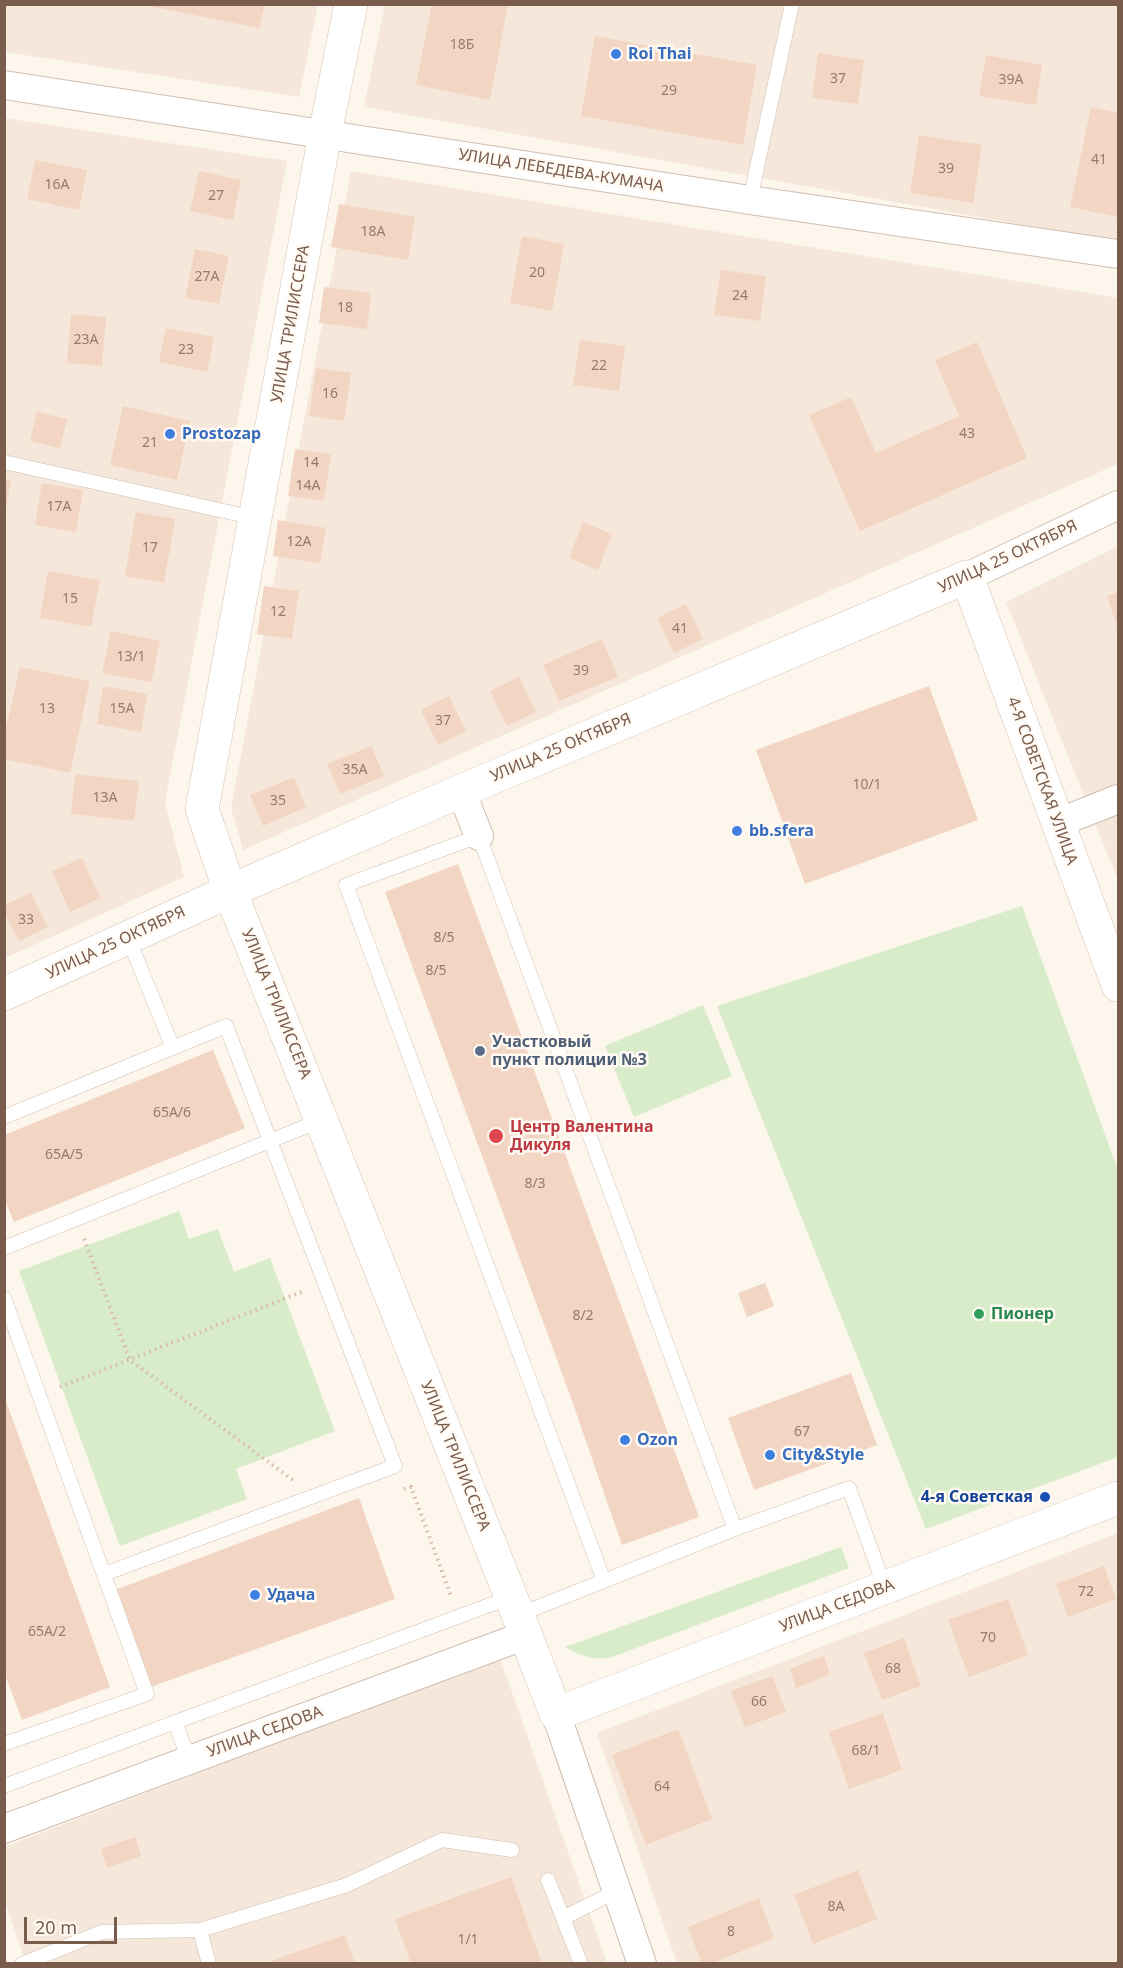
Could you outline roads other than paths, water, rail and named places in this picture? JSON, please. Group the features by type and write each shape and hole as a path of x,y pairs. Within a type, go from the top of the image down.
{"main road":[{"name":"УЛИЦА ТРИЛИССЕРА","path":"351,4 325,134 202,808 230,891 556,1714"},
{"name":"УЛИЦА 25 ОКТЯБРЯ","path":"4,994 230,891 461,790 967,577"},
{"name":"4-Я СОВЕТСКАЯ УЛИЦА","path":"967,577 1119,985"},
{"name":"УЛИЦА СЕДОВА","path":"556,1714 1119,1498"}],"street":[{"name":"УЛИЦА ЛЕБЕДЕВА-КУМАЧА","path":"4,85 750,200 1119,254"},
{"name":"УЛИЦА 25 ОКТЯБРЯ","path":"967,577 1119,506"},
{"path":"461,790 479,836"},
{"path":"1058,823 1119,799"},
{"name":"УЛИЦА СЕДОВА","path":"4,1828 189,1760 518,1616"},
{"name":"УЛИЦА ТРИЛИССЕРА","path":"556,1714 642,1964"}],"lane":[{"path":"750,200 792,4"},
{"path":"4,462 255,518"},
{"path":"604,1581 346,885 479,836 735,1529"},
{"path":"128,938 173,1048"},
{"path":"4,1117 226,1026 395,1466 104,1574"},
{"path":"4,1248 322,1120"},
{"path":"4,1298 147,1694 4,1744"},
{"path":"4,1786 459,1617 518,1616 735,1529 849,1488 885,1588"},
{"path":"176,1722 189,1760"},
{"path":"22,1964 102,1932 200,1930 347,1885 442,1840 512,1850"},
{"path":"548,1880 581,1964"},
{"path":"563,1917 617,1891"},
{"path":"200,1930 209,1964"}],"place":[{"name":"Roi Thai","path":"616,54"},
{"name":"Prostozap","path":"170,434"},
{"name":"bb.sfera","path":"737,831"},
{"name":"Участковый пункт полиции №3","path":"480,1051"},
{"name":"Центр Валентина Дикуля","path":"496,1136"},
{"name":"Пионер","path":"979,1314"},
{"name":"Ozon","path":"625,1440"},
{"name":"City&Style","path":"770,1455"},
{"name":"4-я Советская","path":"1045,1497"},
{"name":"Удача","path":"255,1595"}]}
